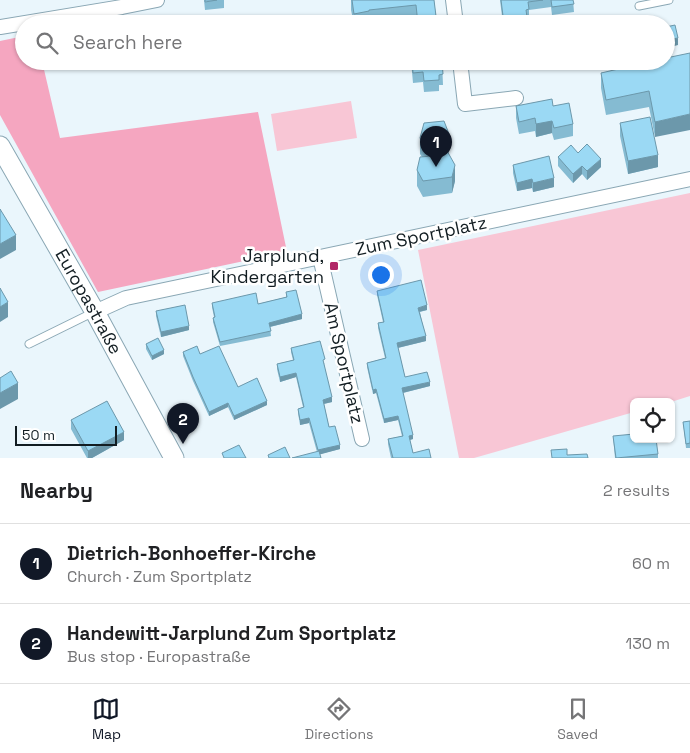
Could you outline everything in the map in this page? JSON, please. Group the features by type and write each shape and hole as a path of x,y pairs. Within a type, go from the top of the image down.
{"main road":[{"name":"Europastraße","path":"0,146 95,312 174,458"}],"street":[{"path":"76,15 157,0"},
{"path":"453,0 455,15"},
{"path":"0,28 15,25"},
{"path":"461,70 465,104 516,98"},
{"name":"Zum Sportplatz","path":"95,312 126,298 690,180"},
{"name":"Am Sportplatz","path":"320,257 362,439"}],"lane":[{"path":"639,6 669,0"},
{"path":"29,344 95,312"}],"shaded area":[{"path":"15,38 15,70 44,70 60,138 258,112 287,252 98,292 0,115 0,41"},
{"path":"351,101 357,138 277,151 271,114"},
{"path":"690,193 690,396 675,401 675,398 630,398 630,413 474,458 459,458 418,250"}],"building":[{"path":"352,0 434,0 436,15 417,15 416,5 369,10 354,14"},
{"path":"501,0 543,0 528,2 529,9 526,10 527,15 503,15"},
{"path":"551,0 573,0 574,4 552,7"},
{"path":"675,25 678,38 675,39"},
{"path":"690,53 690,114 655,122 649,91 606,100 601,73 614,70 675,70 675,56"},
{"path":"413,70 443,70 443,74 439,75 439,80 424,81 423,72 413,73"},
{"path":"552,99 553,106 569,103 573,124 554,128 552,121 536,124 535,118 519,122 516,106"},
{"path":"650,117 658,155 628,161 620,123"},
{"path":"444,121 449,134 446,149 455,165 452,177 423,181 417,170 420,157 432,156 420,138 424,123"},
{"path":"587,144 601,159 587,171 582,166 573,174 558,157 571,145 578,153"},
{"path":"549,156 554,178 533,183 532,179 517,183 513,165"},
{"path":"0,209 16,235 0,244"},
{"path":"421,280 427,305 418,308 426,336 397,343 405,377 427,372 430,382 402,388 413,435 409,436 413,453 429,449 431,458 393,458 388,439 403,436 398,416 384,419 376,389 373,390 367,363 386,358 378,323 384,322 377,291"},
{"path":"0,288 8,302 0,307"},
{"path":"296,290 302,314 269,323 271,331 220,342 213,318 215,317 212,303 256,293 258,304 287,297 286,292"},
{"path":"185,305 189,326 161,332 156,311"},
{"path":"158,338 164,350 152,356 146,344"},
{"path":"320,341 332,397 323,400 329,427 335,426 340,445 318,450 309,418 300,420 298,409 304,407 296,373 280,377 277,364 294,360 291,348"},
{"path":"197,346 200,354 219,346 238,387 257,378 267,401 234,416 228,403 209,412 183,352"},
{"path":"11,371 18,383 0,393 0,378"},
{"path":"107,401 124,432 88,451 71,420"},
{"path":"690,421 690,443 686,444 683,422"},
{"path":"630,434 630,443 657,443 658,454 616,458 613,436"},
{"path":"239,445 246,458 224,458 222,453"},
{"path":"285,447 290,458 269,458 268,455"},
{"path":"567,449 567,455 587,454 588,458 552,458 551,450"},
{"path":"319,451 321,458 292,458"}],"place":[{"name":"Dietrich-Bonhoeffer-Kirche","path":"436,167"},
{"name":"Jarplund, Kindergarten","path":"334,266"},
{"name":"Handewitt-Jarplund Zum Sportplatz","path":"183,444"}]}
